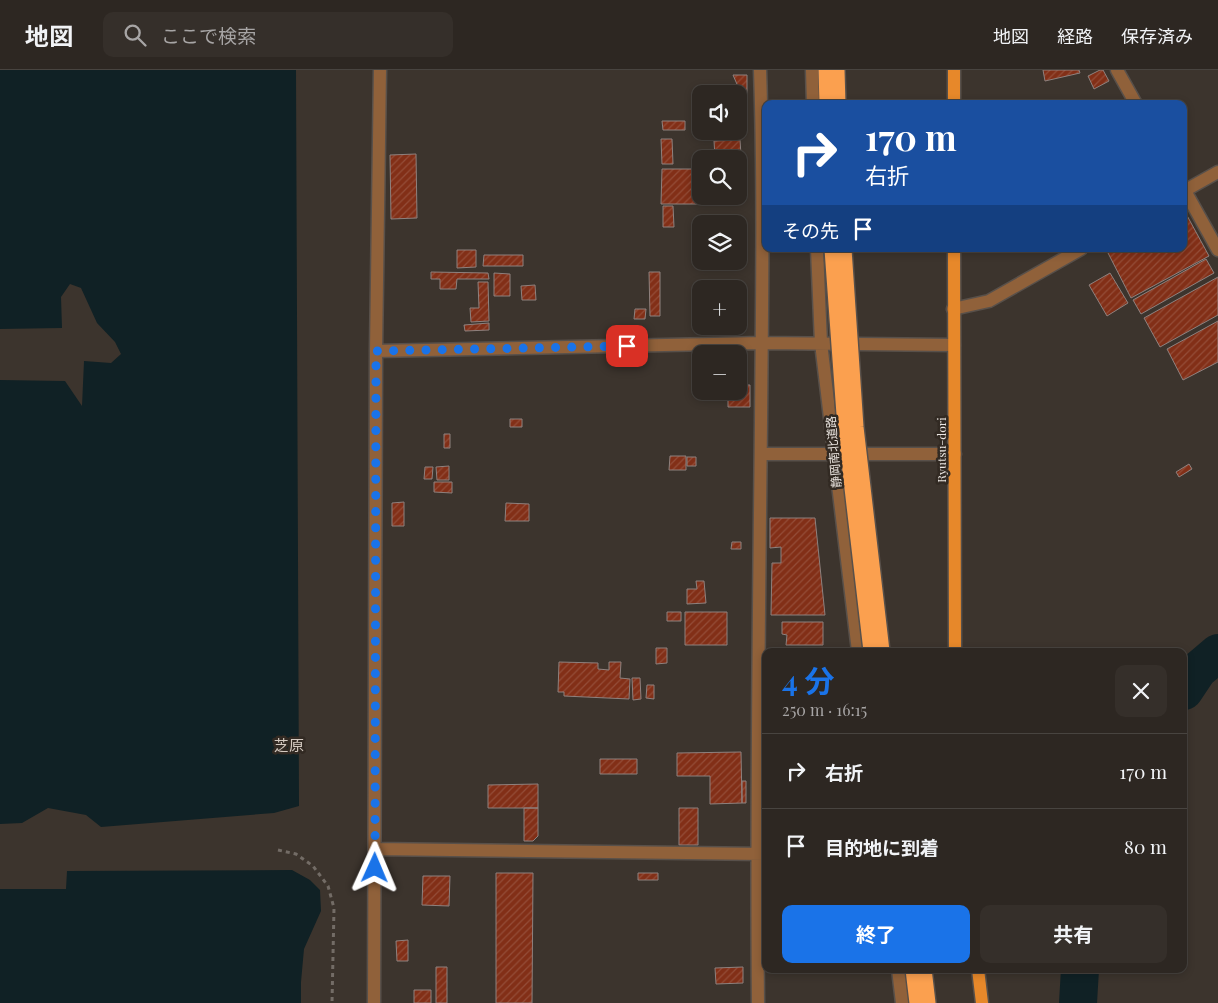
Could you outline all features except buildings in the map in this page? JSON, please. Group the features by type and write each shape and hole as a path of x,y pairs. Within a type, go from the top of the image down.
{"highway":[{"path":"826,70 827,100"},
{"path":"837,70 838,100"},
{"name":"静岡南北道路","path":"832,252 845,428 871,648"},
{"name":"静岡南北道路","path":"844,252 856,427 882,648"},
{"path":"913,973 917,1003"},
{"path":"924,973 928,1003"}],"main road":[{"path":"954,70 954,100"},
{"name":"Ryutsu-dori","path":"954,252 955,648"},
{"path":"978,973 982,1003"}],"street":[{"path":"374,1003 376,351 380,70"},
{"path":"758,1003 761,854 762,122 760,70"},
{"path":"812,70 812,100"},
{"path":"1117,70 1134,100"},
{"path":"1187,188 1218,172"},
{"path":"1187,195 1218,250"},
{"path":"817,252 821,343 858,648"},
{"path":"954,309 988,300 1076,252"},
{"path":"376,351 762,343 954,345"},
{"path":"761,454 955,454"},
{"path":"375,849 761,854"},
{"path":"898,973 902,1003"}],"path":[{"path":"278,850 296,854 313,866 328,886 334,908 332,1003"}],"shaded area":[{"path":"0,70 296,70 299,806 274,813 101,827 86,815 48,808 22,823 0,824 0,380 65,381 82,406 84,361 111,363 121,354 115,342 97,323 81,288 70,284 61,297 62,328 0,329"},
{"path":"292,870 310,880 320,890 321,911 304,949 301,1003 0,1003 0,889 66,889 67,871"}],"waterway":[{"path":"1187,686 1198,670 1218,653"},
{"path":"1078,1003 1080,973"}],"district":[{"name":"芝原","path":"289,745"}],"route":[{"path":"375,868 376,351 627,346"}]}
